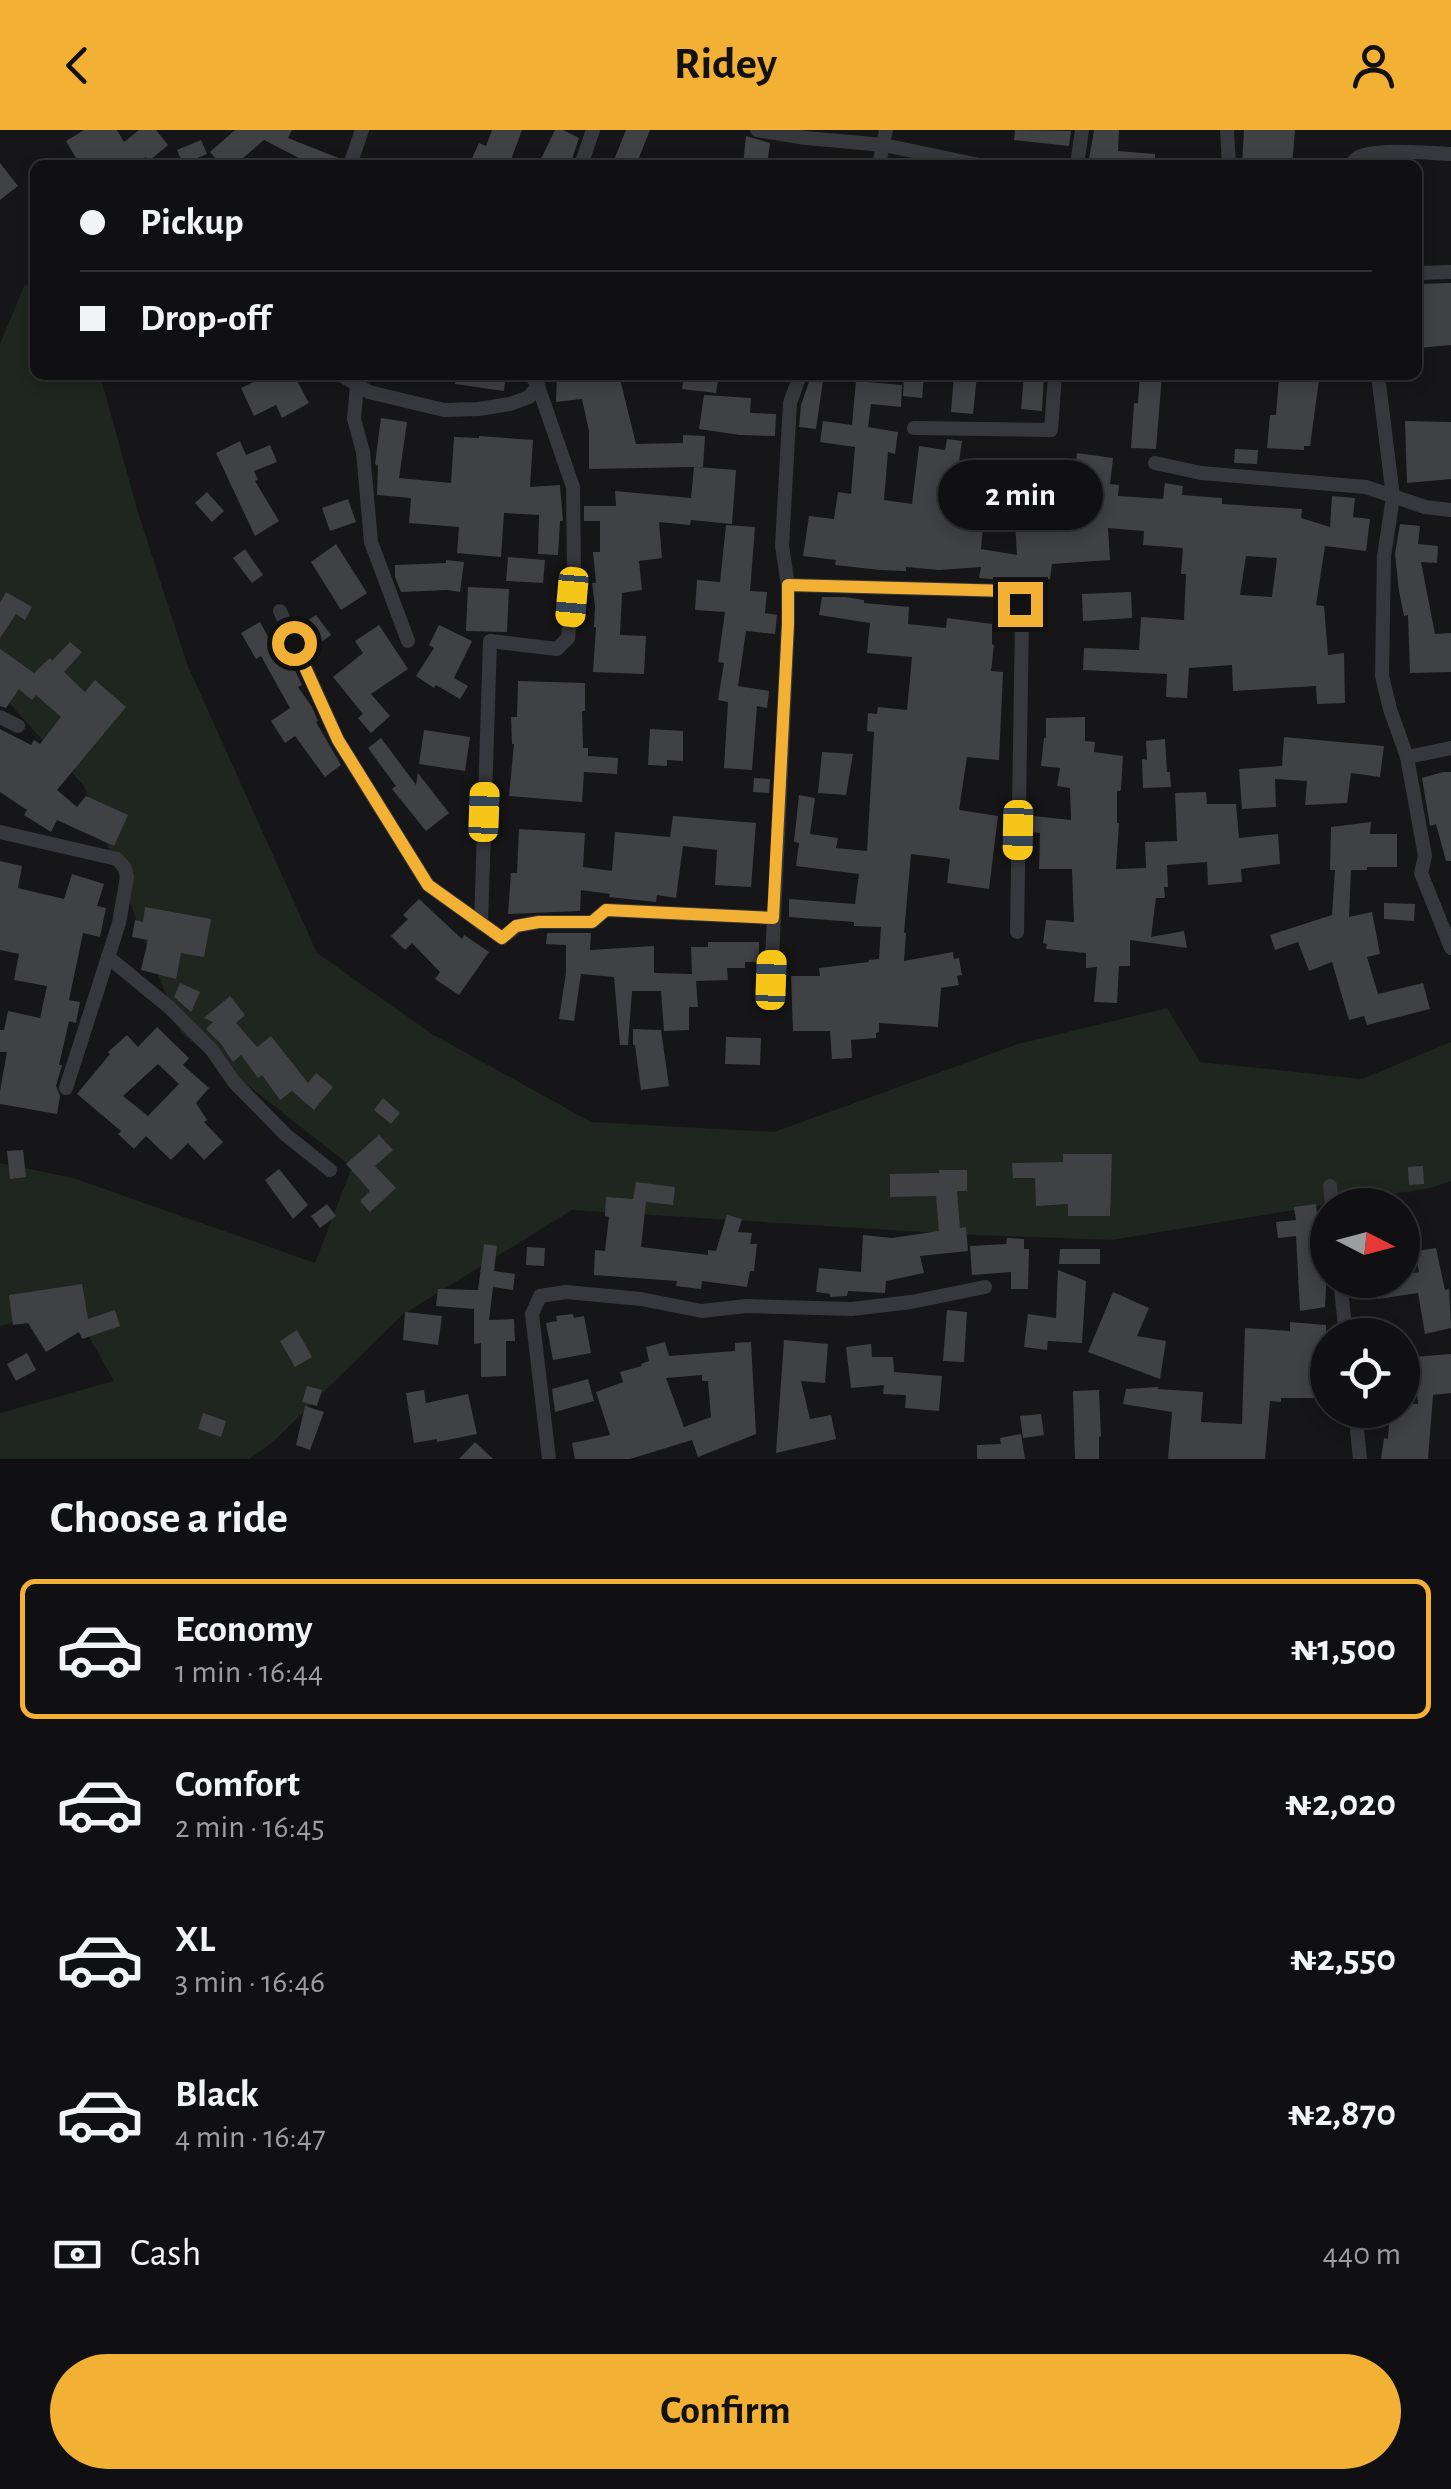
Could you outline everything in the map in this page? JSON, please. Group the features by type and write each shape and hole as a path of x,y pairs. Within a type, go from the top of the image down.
{"street":[{"path":"352,160 362,130"},
{"path":"583,160 594,130"},
{"path":"757,130 806,138 885,137 962,160"},
{"path":"1077,160 1082,130"},
{"path":"1226,130 1228,160"},
{"path":"1354,160 1362,155 1451,154"},
{"path":"1422,274 1451,272"},
{"path":"350,380 369,392 444,410 510,404 529,397 535,380"},
{"path":"480,924 490,641 557,648 568,638 574,572 573,487 535,380"},
{"path":"771,980 788,624 782,546 790,404 798,380"},
{"path":"914,428 1052,430 1055,380"},
{"path":"1379,380 1392,497 1384,556 1382,676 1407,757 1425,856 1421,873 1451,948"},
{"path":"357,384 354,419 363,452 371,542 408,641"},
{"path":"1155,462 1201,473 1366,487 1425,508 1451,510"},
{"path":"788,585 1010,591 1020,604 1017,932"},
{"path":"280,611 338,740 428,885 502,938 516,926 592,922 606,910 773,918"},
{"path":"0,717 18,726"},
{"path":"1407,757 1451,748"},
{"path":"0,832 117,859 125,868 126,892 66,1088"},
{"path":"108,957 170,1008 286,1135 330,1170"},
{"path":"549,1459 532,1314 540,1296 566,1292 622,1297 702,1311 746,1306 852,1310 985,1287"},
{"path":"1357,1428 1360,1459"}],"shaded area":[{"path":"25,284 30,288 30,380 101,380 137,509 187,664 317,953 432,1034 591,1122 774,1132 1018,1044 1167,1008 1200,1062 1362,1079 1451,1042 1451,1181 1420,1190 1310,1188 1310,1208 1111,1240 572,1210 402,1315 273,1442 249,1459 0,1459 0,1413 114,1381 72,1307 0,1326 0,1163 73,1178 315,1263 352,1167 181,1033 84,786 0,693 0,344"}],"building":[{"path":"84,130 117,130 124,142 139,130 156,130 168,145 150,160 77,160 66,141"},
{"path":"235,130 292,130 288,138 341,159 298,160 264,140 241,160 217,160 210,152"},
{"path":"492,130 522,130 511,160 471,160 479,143 486,146"},
{"path":"555,130 579,138 572,160 540,160"},
{"path":"626,130 650,130 638,160 614,160"},
{"path":"1015,130 1071,131 1069,146 1014,140"},
{"path":"1094,130 1119,130 1118,151 1155,154 1155,160 1089,160"},
{"path":"1244,130 1295,130 1292,160 1242,160"},
{"path":"746,136 770,143 768,160 744,160"},
{"path":"201,140 207,154 181,160 177,150"},
{"path":"0,163 18,186 0,200"},
{"path":"1451,283 1451,345 1422,348 1422,284"},
{"path":"258,380 297,380 309,403 282,418 276,405 254,416 241,388"},
{"path":"455,380 505,380 504,391 455,384"},
{"path":"557,380 620,380 636,444 683,443 683,435 705,436 703,467 697,467 736,470 732,524 659,522 662,558 639,561 642,590 622,593 620,635 646,636 644,674 593,672 593,552 600,552 600,521 584,521 584,506 616,506 615,491 691,498 694,467 589,469 589,431 582,399 556,402"},
{"path":"683,380 718,380 716,393 682,389"},
{"path":"810,380 823,381 816,429 799,427"},
{"path":"904,380 924,380 922,398 903,396"},
{"path":"954,380 976,380 973,414 951,412"},
{"path":"1024,380 1044,380 1042,411 1021,409"},
{"path":"1140,380 1162,380 1156,449 1131,448 1134,403 1138,403"},
{"path":"1279,380 1319,380 1310,446 1304,446 1304,450 1267,448 1270,415 1276,415"},
{"path":"856,381 902,385 901,407 871,404 868,427 898,432 895,454 888,452 884,500 912,504 919,446 945,450 947,439 962,441 956,482 987,485 981,549 1017,555 1017,483 1002,482 1003,463 1019,464 1019,460 1076,465 1077,453 1113,458 1110,484 1119,485 1118,496 1163,499 1165,483 1183,486 1182,495 1222,498 1222,504 1302,509 1301,518 1330,527 1332,496 1355,498 1353,517 1370,519 1366,551 1325,546 1316,605 1324,606 1328,655 1344,653 1345,703 1317,704 1316,686 1233,691 1232,665 1189,668 1187,698 1166,697 1167,674 1083,670 1084,648 1139,650 1141,617 1184,620 1183,548 1143,545 1144,531 1108,528 1110,560 1052,564 1050,579 979,578 981,567 880,570 835,565 836,560 803,556 809,516 834,519 838,492 851,494 855,447 820,442 823,421 852,425","holes":["1246,556 1277,558 1272,597 1240,595"]},
{"path":"704,395 751,398 750,413 776,414 775,436 699,429"},
{"path":"381,418 407,422 399,478 451,483 454,437 533,440 530,487 560,485 563,521 558,555 538,554 539,515 504,513 501,557 457,553 459,527 409,523 411,498 377,495 375,464"},
{"path":"1405,421 1451,422 1451,479 1407,483"},
{"path":"240,441 246,455 270,445 277,462 254,471 258,480 255,481 279,521 255,536 216,453"},
{"path":"1235,449 1258,450 1257,464 1234,463"},
{"path":"207,492 224,511 212,522 195,503"},
{"path":"348,499 356,522 330,531 322,508"},
{"path":"1400,524 1420,526 1418,544 1438,546 1437,563 1421,562 1435,634 1451,633 1451,672 1410,673 1408,615 1404,616 1395,554"},
{"path":"726,525 755,527 750,591 767,592 765,613 777,615 775,634 746,631 738,686 769,691 767,708 757,706 752,770 724,768 728,702 718,700 724,663 718,662 725,612 695,610 697,580 720,582"},
{"path":"336,544 367,593 341,610 311,562"},
{"path":"245,549 263,575 252,583 233,558"},
{"path":"508,557 545,560 543,583 506,581"},
{"path":"464,562 460,592 401,592 395,565"},
{"path":"468,587 509,589 507,632 466,631"},
{"path":"6,592 32,607 25,620 16,614 0,638 0,603"},
{"path":"1131,592 1132,618 1083,621 1082,594"},
{"path":"822,597 909,607 908,624 946,628 947,618 992,624 991,671 1003,672 999,760 967,757 959,810 998,816 989,889 947,883 950,859 911,854 904,961 953,952 954,959 959,958 959,985 941,988 938,1027 879,1023 876,1038 851,1040 852,1058 832,1059 830,1031 793,1031 791,976 820,976 819,968 879,959 881,927 789,917 789,899 855,904 859,874 796,866 799,843 794,842 799,795 815,798 810,834 838,838 836,848 867,851 874,732 867,731 868,713 877,714 878,707 907,710 912,657 867,653 870,623 819,615"},
{"path":"316,615 331,635 316,646 301,625"},
{"path":"260,622 282,662 289,658 302,685 298,687 341,765 325,777 295,736 285,743 271,721 290,708 261,656 256,659 241,633"},
{"path":"379,625 408,669 371,694 390,716 371,733 358,718 363,714 333,677 363,653 355,641"},
{"path":"439,625 472,641 454,678 468,686 460,699 416,676 434,648 429,645"},
{"path":"70,642 82,652 64,672 85,692 95,680 126,707 57,790 77,807 86,796 128,815 114,846 57,820 51,832 24,815 27,810 0,792 0,729 31,745 34,740 40,744 61,717 36,695 32,700 19,689 6,708 0,706 0,649 34,673"},
{"path":"518,681 585,683 583,748 588,748 588,756 618,758 617,774 584,772 582,802 509,796 514,744 511,717 517,717"},
{"path":"1085,717 1085,741 1095,742 1094,752 1123,756 1121,789 1117,791 1116,869 1146,868 1145,842 1177,841 1175,793 1206,792 1207,804 1236,804 1239,838 1278,834 1280,864 1241,869 1242,882 1208,885 1207,862 1167,865 1168,887 1164,887 1165,898 1156,898 1151,937 1184,931 1187,948 1130,940 1130,966 1119,966 1117,1003 1094,1002 1097,967 1086,968 1086,953 1046,949 1047,944 1043,943 1046,920 1074,922 1072,869 1039,869 1040,833 1032,832 1034,816 1071,820 1070,788 1057,786 1060,768 1041,766 1046,718"},
{"path":"650,729 683,731 683,761 667,760 667,766 648,765"},
{"path":"424,730 470,737 465,771 419,764"},
{"path":"1284,737 1384,746 1380,777 1351,773 1347,803 1305,805 1307,781 1275,779 1276,807 1242,809 1239,769 1282,766"},
{"path":"381,738 416,785 418,773 449,813 426,831 392,789 396,786 368,748"},
{"path":"1165,739 1171,787 1143,788 1146,741"},
{"path":"822,752 853,754 846,795 818,793"},
{"path":"1451,772 1451,861 1446,861 1436,824 1430,826 1422,778"},
{"path":"754,778 770,779 769,793 753,792"},
{"path":"673,816 756,823 751,887 715,885 717,850 683,846 676,898 657,895 656,902 581,890 580,911 508,914 511,873 517,873 519,829 585,833 583,867 612,871 615,832 670,837"},
{"path":"1371,822 1370,834 1397,834 1397,867 1351,870 1349,917 1372,912 1380,954 1367,957 1378,994 1423,983 1430,1009 1367,1025 1364,1016 1349,1020 1332,962 1309,971 1298,942 1275,950 1270,935 1332,915 1335,870 1330,870 1331,827"},
{"path":"0,861 22,866 18,888 64,899 72,874 104,884 97,906 106,908 100,937 83,933 69,1000 80,1002 76,1023 69,1021 59,1065 57,1114 0,1104 7,1052 0,1052 0,1030 4,1030 8,1011 40,1018 47,986 14,980 19,954 0,950"},
{"path":"419,899 462,939 464,935 489,952 459,995 435,979 440,972 412,943 405,950 391,936 408,919 403,915"},
{"path":"1384,903 1415,904 1414,921 1384,919"},
{"path":"145,907 211,919 204,957 181,953 176,979 141,970 148,940 132,937 135,920 143,922"},
{"path":"547,933 591,933 590,950 654,946 654,973 692,974 691,947 708,947 708,942 759,942 759,962 745,962 745,968 727,968 728,980 696,981 698,1007 689,1007 689,1030 664,1031 661,991 632,991 628,1045 620,1045 614,977 581,974 574,1021 559,1019 566,945 546,944"},
{"path":"180,983 200,992 191,1012 174,997"},
{"path":"230,996 245,1015 236,1023 257,1047 271,1036 308,1083 316,1073 333,1087 314,1110 292,1091 280,1100 262,1075 258,1078 241,1055 233,1062 206,1029 213,1022 204,1018"},
{"path":"157,1027 189,1058 183,1065 209,1088 196,1103 207,1120 204,1122 223,1142 204,1160 188,1143 171,1160 146,1136 134,1149 118,1134 121,1131 77,1094 108,1052 127,1035 138,1047","holes":["158,1064 179,1084 148,1116 123,1096"]},
{"path":"633,1029 661,1030 669,1086 641,1090"},
{"path":"726,1037 761,1038 760,1065 725,1064"},
{"path":"383,1098 400,1113 391,1124 374,1110"},
{"path":"379,1135 393,1150 375,1166 396,1188 370,1212 360,1201 370,1191 346,1164"},
{"path":"23,1150 26,1177 10,1179 7,1151"},
{"path":"1063,1154 1112,1154 1110,1216 1068,1216 1068,1204 1036,1206 1035,1178 1013,1178 1012,1163 1063,1162"},
{"path":"1423,1166 1424,1184 1409,1185 1408,1167"},
{"path":"279,1169 308,1205 293,1219 265,1180"},
{"path":"967,1170 967,1191 957,1191 960,1228 966,1227 968,1251 920,1256 924,1273 886,1281 885,1293 848,1291 847,1296 830,1297 816,1292 819,1268 861,1272 863,1235 892,1238 939,1231 936,1196 890,1197 890,1174"},
{"path":"636,1182 675,1187 673,1205 646,1202 641,1247 708,1255 708,1250 716,1251 727,1215 742,1219 738,1232 752,1233 750,1244 757,1244 754,1271 750,1271 747,1287 702,1281 701,1289 676,1286 677,1281 594,1275 595,1250 605,1251 609,1217 605,1216 606,1197 633,1199"},
{"path":"327,1204 336,1216 320,1228 311,1216"},
{"path":"1310,1205 1310,1298 1325,1298 1325,1307 1300,1311 1296,1236 1278,1238 1276,1222 1296,1220 1294,1207"},
{"path":"1007,1238 1024,1239 1024,1249 1029,1249 1028,1289 1011,1289 1011,1272 972,1275 970,1246 1006,1244"},
{"path":"484,1244 497,1246 494,1271 515,1274 513,1290 493,1287 489,1320 514,1319 515,1341 506,1341 506,1376 481,1377 481,1343 474,1344 474,1309 436,1306 438,1289 478,1290"},
{"path":"527,1247 545,1248 544,1266 526,1265"},
{"path":"1436,1248 1445,1290 1449,1289 1451,1328 1425,1334 1419,1298 1420,1250"},
{"path":"1060,1249 1100,1249 1100,1264 1059,1264"},
{"path":"1058,1270 1086,1281 1082,1343 1048,1341 1047,1350 1024,1347 1028,1314 1056,1318"},
{"path":"82,1284 88,1319 115,1310 120,1326 82,1339 79,1332 46,1352 28,1323 13,1325 9,1295"},
{"path":"1113,1292 1149,1308 1137,1336 1166,1341 1160,1379 1088,1352"},
{"path":"947,1310 967,1312 964,1362 943,1361"},
{"path":"405,1312 442,1316 438,1345 403,1340"},
{"path":"573,1314 574,1318 584,1316 591,1353 553,1360 546,1323 557,1321 556,1316"},
{"path":"1290,1322 1310,1324 1310,1398 1270,1401 1265,1459 1168,1459 1172,1412 1123,1404 1126,1389 1158,1387 1203,1392 1201,1422 1242,1424 1245,1328 1290,1331"},
{"path":"297,1330 312,1357 295,1367 280,1341"},
{"path":"784,1340 828,1344 825,1383 801,1381 810,1419 831,1415 836,1439 776,1453"},
{"path":"665,1342 669,1356 735,1351 735,1343 751,1342 756,1434 698,1457 692,1440 630,1459 575,1459 572,1443 610,1435 596,1392 623,1382 620,1372 649,1361 646,1347","holes":["702,1375 702,1381 708,1381 711,1417 684,1427 666,1378"]},
{"path":"871,1344 872,1357 893,1357 894,1372 942,1376 939,1411 905,1408 906,1395 883,1394 884,1385 851,1388 846,1347"},
{"path":"27,1353 36,1370 16,1381 7,1364"},
{"path":"1451,1354 1451,1393 1433,1395 1428,1459 1381,1459 1389,1428 1420,1428 1420,1357"},
{"path":"588,1379 594,1401 555,1412 552,1389"},
{"path":"307,1386 322,1390 317,1406 302,1402"},
{"path":"424,1390 426,1403 468,1394 477,1434 414,1443 406,1393"},
{"path":"1099,1390 1099,1459 1075,1459 1073,1391"},
{"path":"305,1406 324,1412 310,1450 296,1445"},
{"path":"203,1413 226,1421 221,1437 198,1429"},
{"path":"1041,1414 1044,1435 1023,1438 1020,1416"},
{"path":"1021,1434 1025,1459 977,1459 977,1445 1001,1444 1000,1438"},
{"path":"475,1442 493,1459 459,1459"}],"route":[{"path":"294,643 338,740 428,885 502,938 516,926 592,922 606,910 773,918 788,585 1010,591 1020,604"}]}
